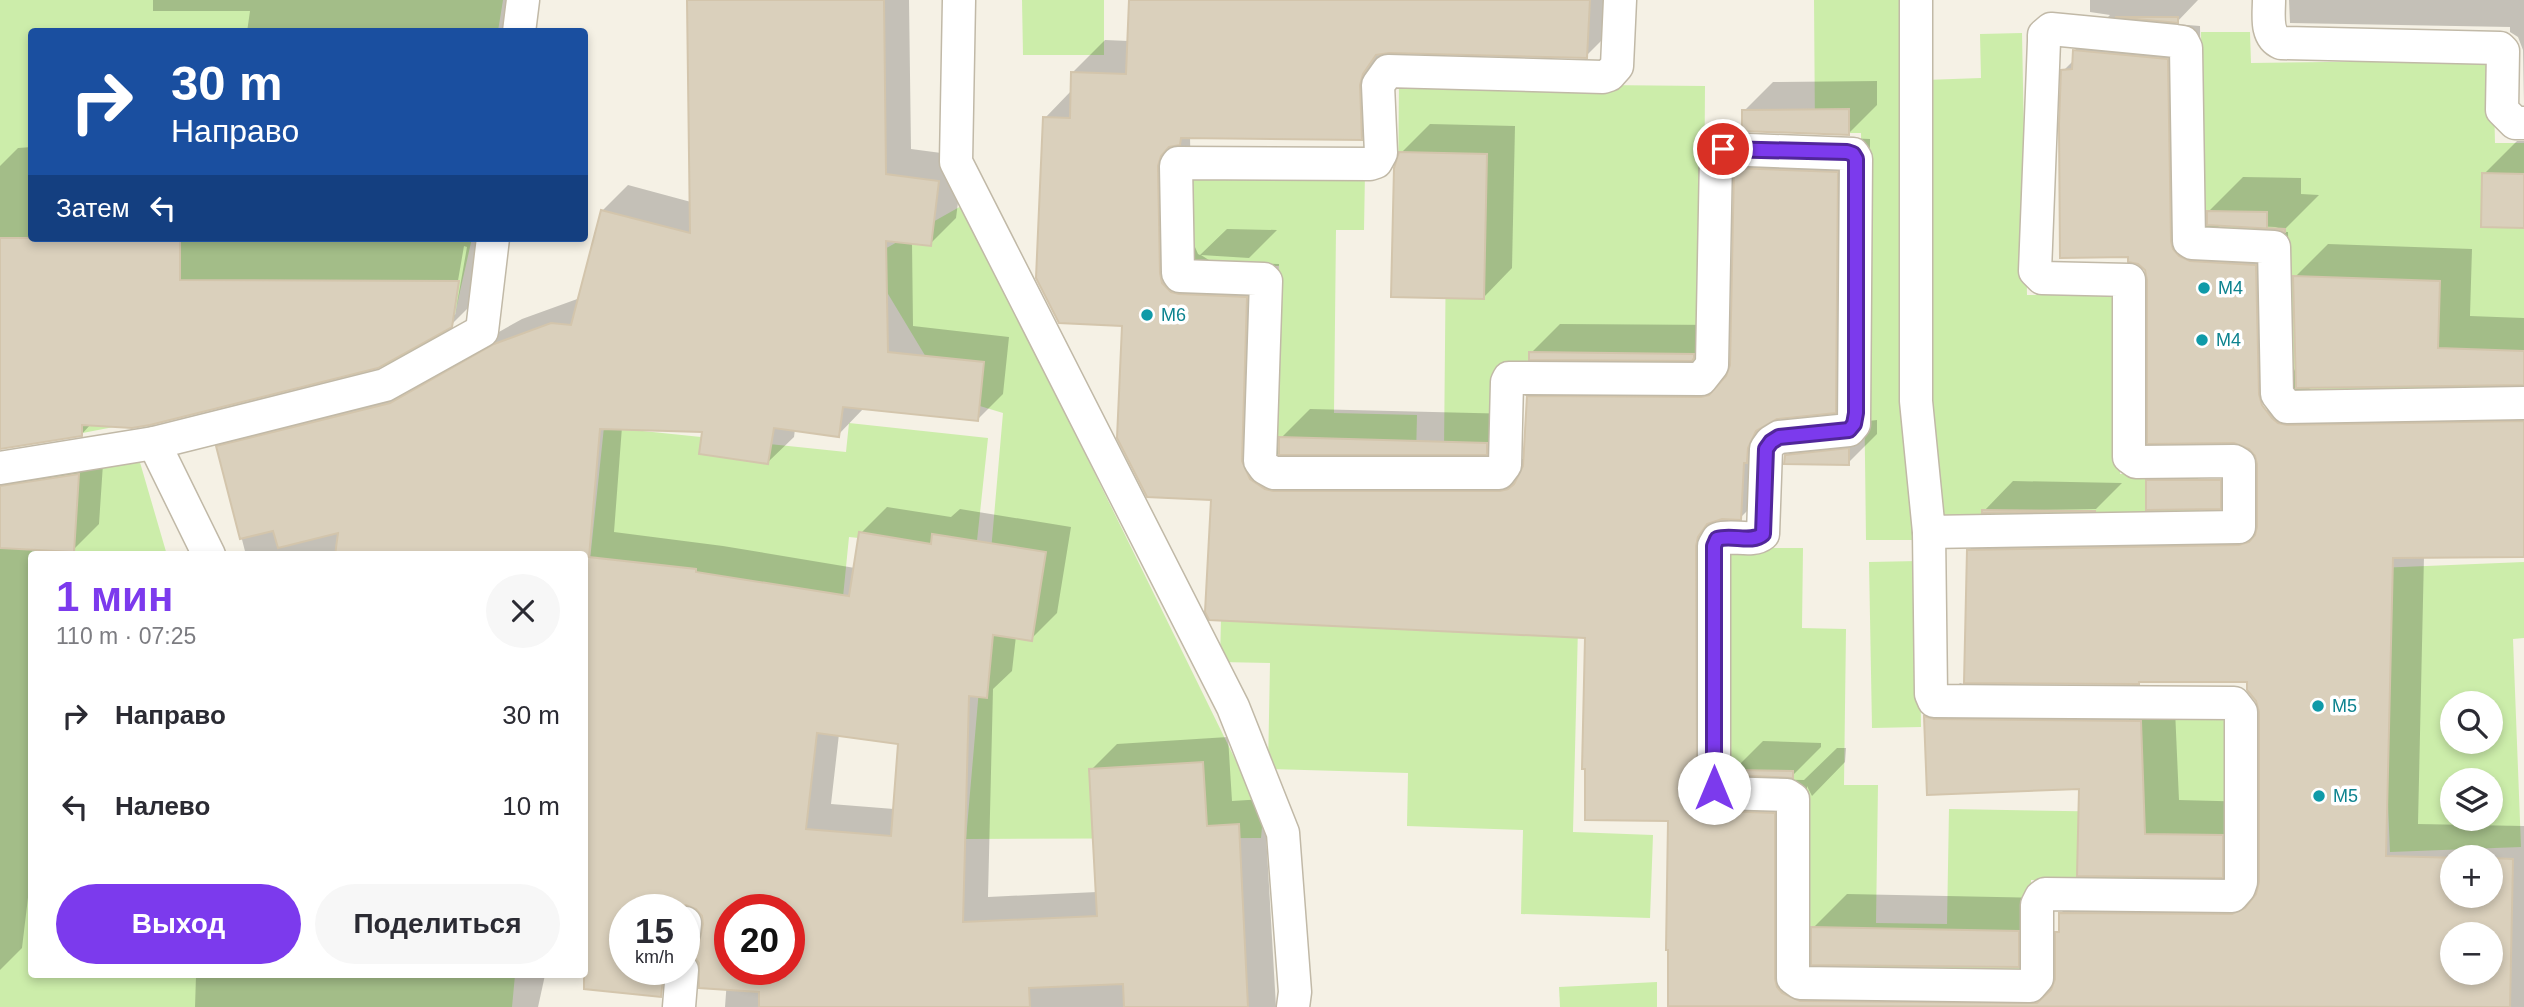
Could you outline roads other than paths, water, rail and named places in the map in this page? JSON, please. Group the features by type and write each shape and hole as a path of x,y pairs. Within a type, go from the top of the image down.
{"lane":[{"path":"520,28 523,0"},
{"path":"959,0 956,162 1238,719 1283,833 1295,992 1293,1007"},
{"path":"1620,0 1617,66 1609,75 1603,77 1388,71 1378,85 1381,153 1376,162 1178,163 1178,274 1266,281 1261,461 1265,468 1274,473 1499,472 1505,465 1509,378 1701,379 1712,365 1716,157 1719,152 1723,149 1853,154 1856,159 1854,424 1849,430 1779,437 1771,442 1766,449 1763,534 1758,538 1723,537 1717,539 1714,546 1714,788 1721,793 1787,795 1793,799 1793,978 1800,983 2031,986 2037,978 2037,905 2040,897 2045,894 2232,896 2239,888 2241,712 2234,703 1934,701 1931,694 1929,532 1916,401 1916,0"},
{"path":"2269,0 2270,34 2273,40 2281,43 2500,48 2503,51 2502,110 2515,123 2524,123"},
{"path":"1929,532 2238,527 2239,464 2234,461 2136,462 2129,457 2129,280 2042,278 2035,271 2044,35 2051,29 2183,42 2186,48 2189,241 2274,247 2277,394 2287,407 2524,403"},
{"path":"0,467 154,443 385,385 482,331 493,242"},
{"path":"154,443 207,551"},
{"path":"679,1007 681,985"}],"place":[{"name":"М4","path":"2204,288"},
{"name":"М6","path":"1147,315"},
{"name":"M4","path":"2202,340"},
{"name":"М5","path":"2318,706"},
{"name":"M5","path":"2319,796"}]}
